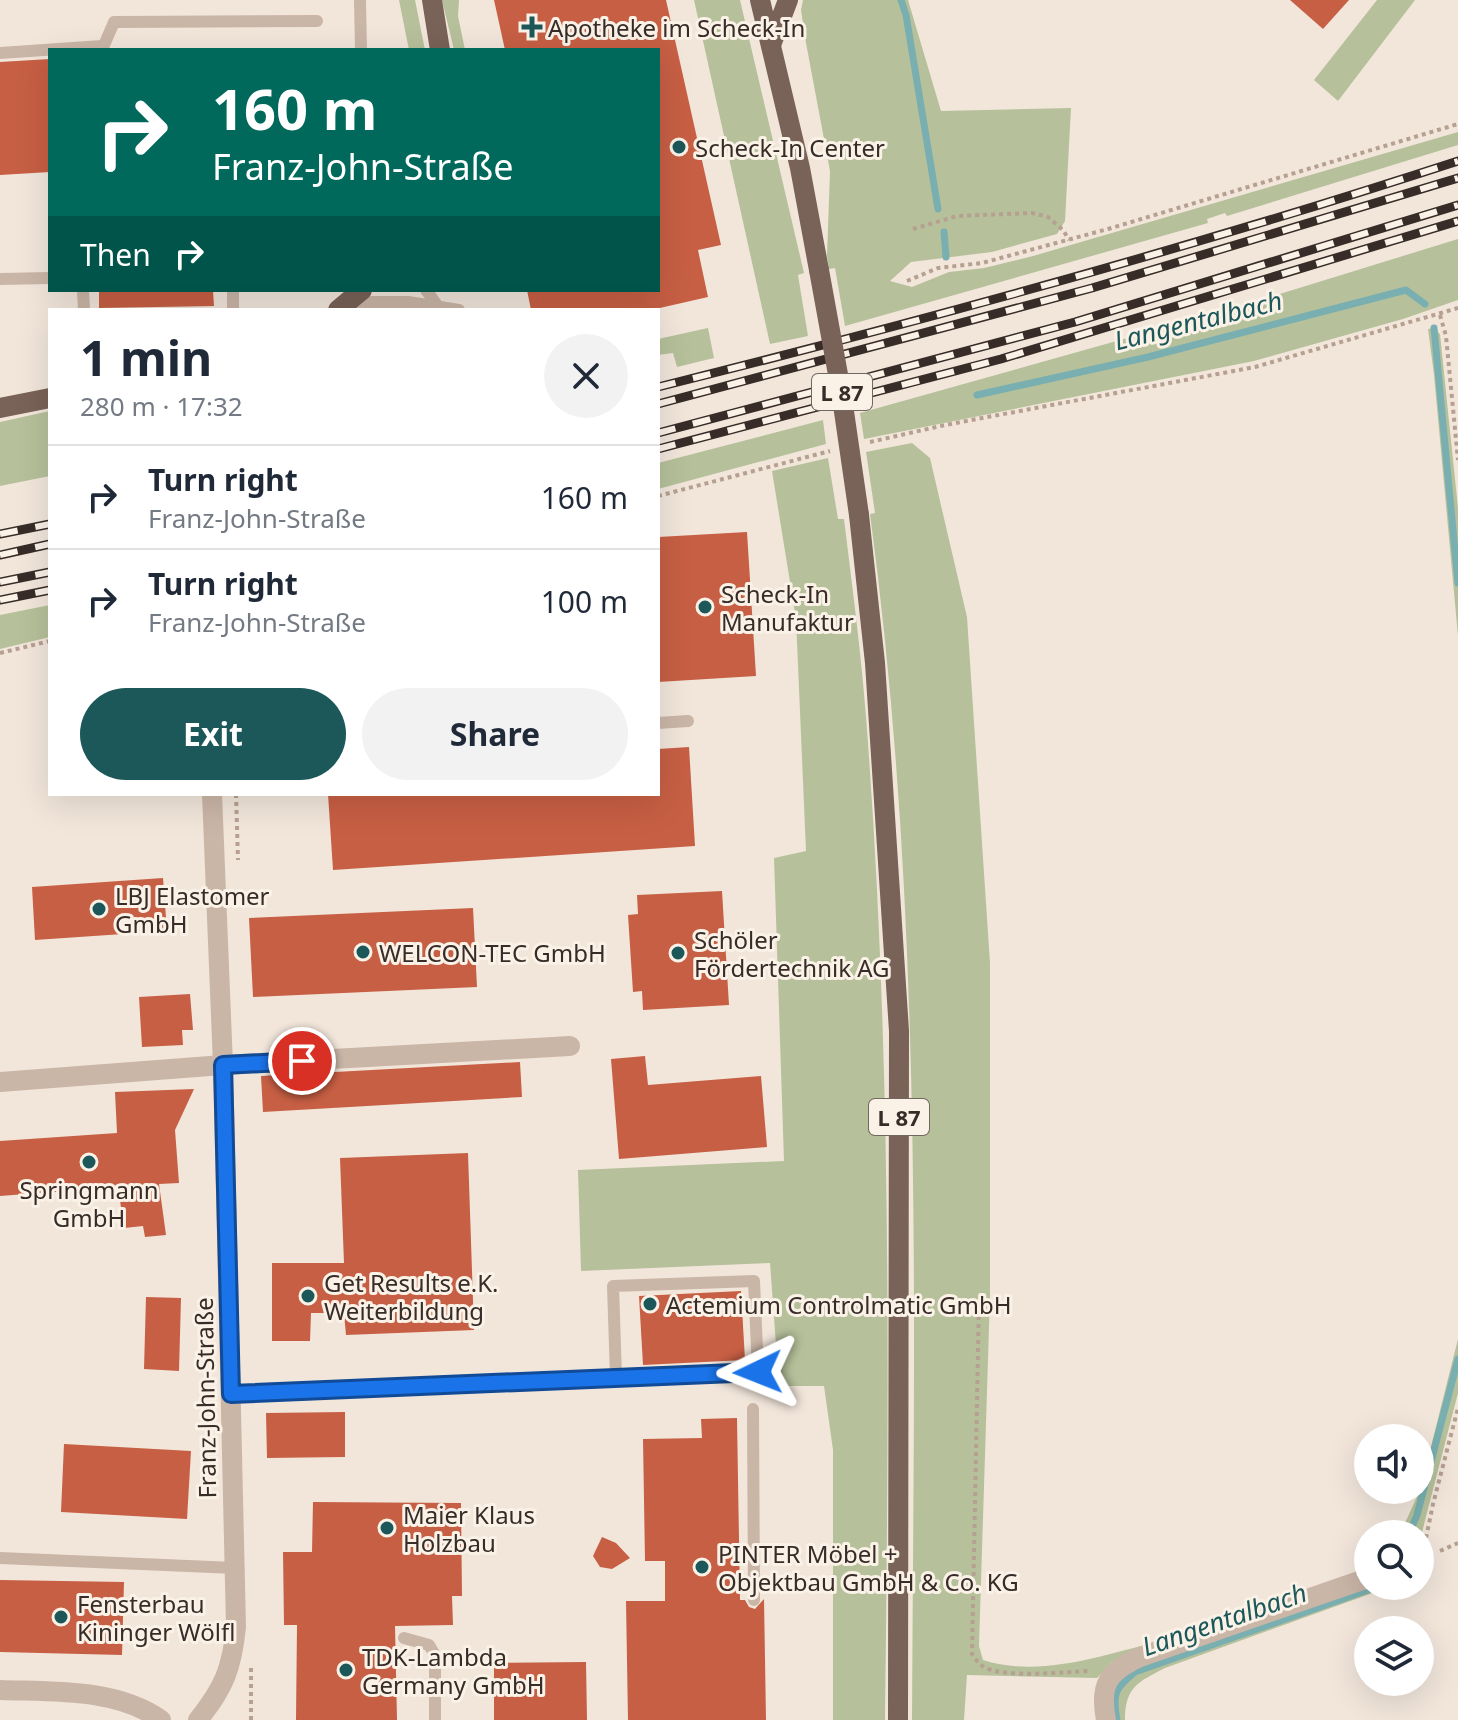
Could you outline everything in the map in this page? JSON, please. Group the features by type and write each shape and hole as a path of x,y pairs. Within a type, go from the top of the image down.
{"main road":[{"path":"432,0 440,48"},
{"name":"L 87","path":"760,0 800,168 841,391 859,515 875,663 899,1031 898,1720"},
{"path":"771,45 788,0"},
{"path":"0,408 48,398"}],"street":[{"name":"Franz-John-Straße","path":"198,1720 227,1678 234,1654 236,1627 223,1065 212,796"},
{"path":"0,1082 223,1065 570,1046"},
{"path":"1106,1720 1102,1700 1107,1680 1120,1666 1354,1583"},
{"path":"0,1690 84,1694 127,1702 161,1720"}],"lane":[{"path":"360,0 361,48"},
{"path":"102,48 114,22 317,21"},
{"path":"0,53 48,51"},
{"path":"0,279 48,278"},
{"path":"427,292 437,305"},
{"path":"350,301 408,302 450,308"},
{"path":"660,723 688,721"},
{"path":"231,1394 758,1372 754,1281 613,1286 616,1377"},
{"path":"753,1409 754,1600"},
{"path":"0,1558 235,1568"},
{"path":"404,1638 429,1645 435,1655 435,1720"}],"path":[{"path":"907,281 938,268 982,263 1069,240 1458,124"},
{"path":"913,229 957,216 1032,213 1048,217 1069,240"},
{"path":"869,442 1255,367 1458,308"},
{"path":"1440,315 1446,336 1458,460"},
{"path":"660,495 838,450"},
{"path":"0,653 48,641"},
{"path":"979,1300 972,1654 988,1670 1004,1672 1095,1671 1120,1666"},
{"path":"1430,1520 1458,1408"}],"green space":[{"path":"399,0 415,0 425,48 409,48"},
{"path":"442,0 459,0 458,16 465,48 454,48"},
{"path":"694,0 740,0 804,273 798,275 808,336 770,344"},
{"path":"803,0 908,0 941,111 1071,108 1065,221 1057,234 992,252 911,262 890,281 912,287 949,272 984,268 1033,256 1458,132 1458,145 1227,216 1225,213 1207,219 1208,223 845,326 835,268 829,269 827,256 830,171 806,43 801,10"},
{"path":"1377,0 1415,0 1338,101 1314,80"},
{"path":"1458,239 1458,300 1403,319 1254,361 864,439 860,413 1234,308"},
{"path":"708,328 714,358 677,367 673,353 660,355 660,339"},
{"path":"1434,328 1440,334 1458,508 1458,636 1428,329"},
{"path":"48,411 48,476 0,486 0,422"},
{"path":"823,420 826,444 660,488 660,462"},
{"path":"912,443 930,458 967,617 990,963 990,1296 979,1646 983,1660 1028,1667 1076,1662 1168,1639 1111,1663 1097,1678 967,1675 964,1720 912,1720 914,1267 908,965 900,815 870,514 875,513 866,452"},
{"path":"828,458 838,519 844,519 862,668 880,967 888,1344 885,1720 833,1720 833,1450 824,1386 779,1386 770,1263 581,1271 578,1170 784,1161 774,858 806,851 796,619 772,471"},
{"path":"48,605 48,637 0,649 0,615"},
{"path":"1458,1339 1458,1393 1434,1486 1434,1434"},
{"path":"1414,1504 1429,1504 1425,1520 1406,1520"},
{"path":"1354,1591 1354,1600 1147,1677 1135,1687 1127,1700 1125,1720 1112,1720 1110,1696 1122,1671"}],"building":[{"name":"Scheck-In Center","path":"494,0 666,0 721,245 698,250 708,297 660,308 531,308 527,292 660,292 660,48 505,48"},
{"path":"1290,0 1349,0 1323,29"},
{"path":"48,59 48,172 0,175 0,62"},
{"path":"99,292 213,292 214,306 99,308"},
{"name":"Scheck-In Manufaktur","path":"747,532 756,676 660,682 660,537"},
{"path":"689,747 695,846 333,870 328,796 660,796 660,749"},
{"name":"LBJ Elastomer GmbH","path":"163,878 167,931 35,940 32,887"},
{"name":"Schöler Fördertechnik AG","path":"722,891 729,1005 643,1010 642,991 633,992 628,915 638,914 637,895"},
{"name":"WELCON-TEC GmbH","path":"473,908 477,987 253,997 249,918"},
{"path":"190,994 193,1030 182,1030 183,1045 142,1047 139,997"},
{"path":"645,1056 648,1085 761,1076 767,1147 619,1159 611,1059"},
{"path":"520,1062 522,1097 263,1112 261,1076"},
{"name":"Springmann GmbH","path":"194,1089 175,1130 179,1183 159,1184 166,1235 145,1237 143,1226 124,1228 118,1187 0,1196 0,1141 117,1133 115,1092"},
{"path":"468,1153 474,1330 346,1335 344,1313 311,1313 310,1341 272,1341 272,1263 344,1263 340,1158"},
{"path":"741,1291 745,1360 643,1365 639,1296"},
{"path":"146,1297 181,1298 179,1371 144,1369"},
{"path":"345,1412 345,1457 267,1458 266,1413"},
{"name":"PINTER Möbel + Objektbau GmbH & Co. KG","path":"737,1418 740,1600 745,1600 749,1607 755,1609 764,1599 766,1720 628,1720 626,1601 665,1601 665,1561 645,1561 643,1439 702,1438 701,1419"},
{"path":"64,1444 191,1451 187,1519 61,1512"},
{"path":"313,1502 461,1503 462,1596 452,1596 453,1625 395,1626 397,1720 296,1720 297,1625 284,1625 283,1552 312,1552"},
{"path":"602,1537 616,1543 630,1558 612,1569 600,1567 593,1556"},
{"name":"Fensterbau Kininger Wölfl","path":"0,1580 124,1582 122,1655 0,1652"},
{"path":"586,1662 587,1720 494,1720 494,1663"}],"waterway":[{"name":"Langentalbach","path":"901,0 938,209"},
{"name":"Langentalbach","path":"944,232 946,257"},
{"name":"Langentalbach","path":"977,395 1148,357 1406,290 1425,304"},
{"name":"Langentalbach","path":"1434,328 1458,583"},
{"name":"Langentalbach","path":"1415,1520 1458,1359"},
{"name":"Langentalbach","path":"1117,1720 1117,1692 1135,1672 1354,1595"}],"railway":[{"path":"660,386 1060,281 1458,161"},
{"path":"660,403 1092,288 1458,178"},
{"path":"660,432 1075,322 1458,205"},
{"path":"660,448 1001,359 1458,221"},
{"path":"0,534 48,524"},
{"path":"0,555 48,544"},
{"path":"0,582 48,572"},
{"path":"0,600 48,590"}],"place":[{"name":"Apotheke im Scheck-In","path":"532,27"},
{"name":"Scheck-In Center","path":"679,147"},
{"name":"Scheck-In Manufaktur","path":"705,607"},
{"name":"LBJ Elastomer GmbH","path":"99,909"},
{"name":"WELCON-TEC GmbH","path":"363,952"},
{"name":"Schöler Fördertechnik AG","path":"678,953"},
{"name":"Springmann GmbH","path":"89,1162"},
{"name":"Get Results e.K. Weiterbildung","path":"308,1296"},
{"name":"Actemium Controlmatic GmbH","path":"650,1304"},
{"name":"Maier Klaus Holzbau","path":"387,1528"},
{"name":"PINTER Möbel + Objektbau GmbH & Co. KG","path":"702,1567"},
{"name":"Fensterbau Kininger Wölfl","path":"61,1617"},
{"name":"TDK-Lambda Germany GmbH","path":"346,1670"}],"route":[{"path":"302,1061 223,1065 231,1394 758,1372"}]}
